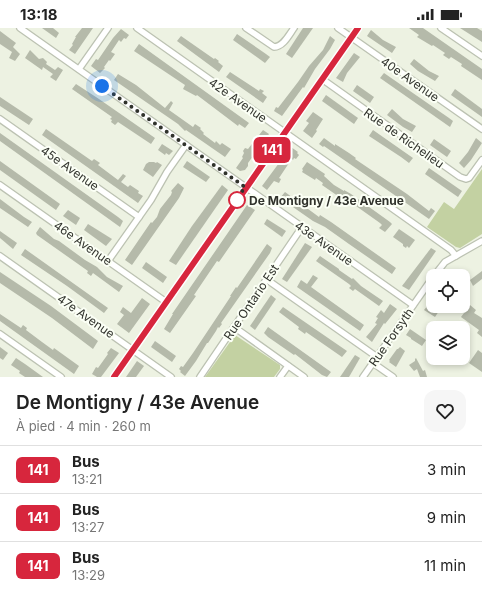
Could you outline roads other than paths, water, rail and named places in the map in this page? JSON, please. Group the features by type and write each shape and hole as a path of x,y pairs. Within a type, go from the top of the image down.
{"street":[{"name":"43e Avenue","path":"20,28 413,305"},
{"path":"78,69 108,28"},
{"name":"42e Avenue","path":"137,28 451,250 456,256"},
{"path":"246,28 274,47 278,47 282,45 294,28"},
{"name":"40e Avenue","path":"338,28 482,129"},
{"path":"114,377 245,187 358,28"},
{"path":"442,28 482,56"},
{"name":"Rue de Richelieu","path":"322,79 460,177 466,179 469,178 482,160"},
{"name":"45e Avenue","path":"0,119 139,217"},
{"path":"108,261 186,145"},
{"name":"46e Avenue","path":"0,185 166,302"},
{"name":"Rue Ontario Est","path":"200,377 302,227"},
{"name":"Rue Forsyth","path":"439,269 445,262 482,241"},
{"name":"47e Avenue","path":"0,256 171,377"},
{"path":"266,279 377,357"},
{"name":"Rue Forsyth","path":"363,377 426,287"},
{"path":"234,327 304,377"},
{"path":"0,334 61,377"},
{"path":"373,363 393,377"},
{"path":"280,377 288,366"}],"place":[{"name":"De Montigny / 43e Avenue","path":"237,200"}]}
